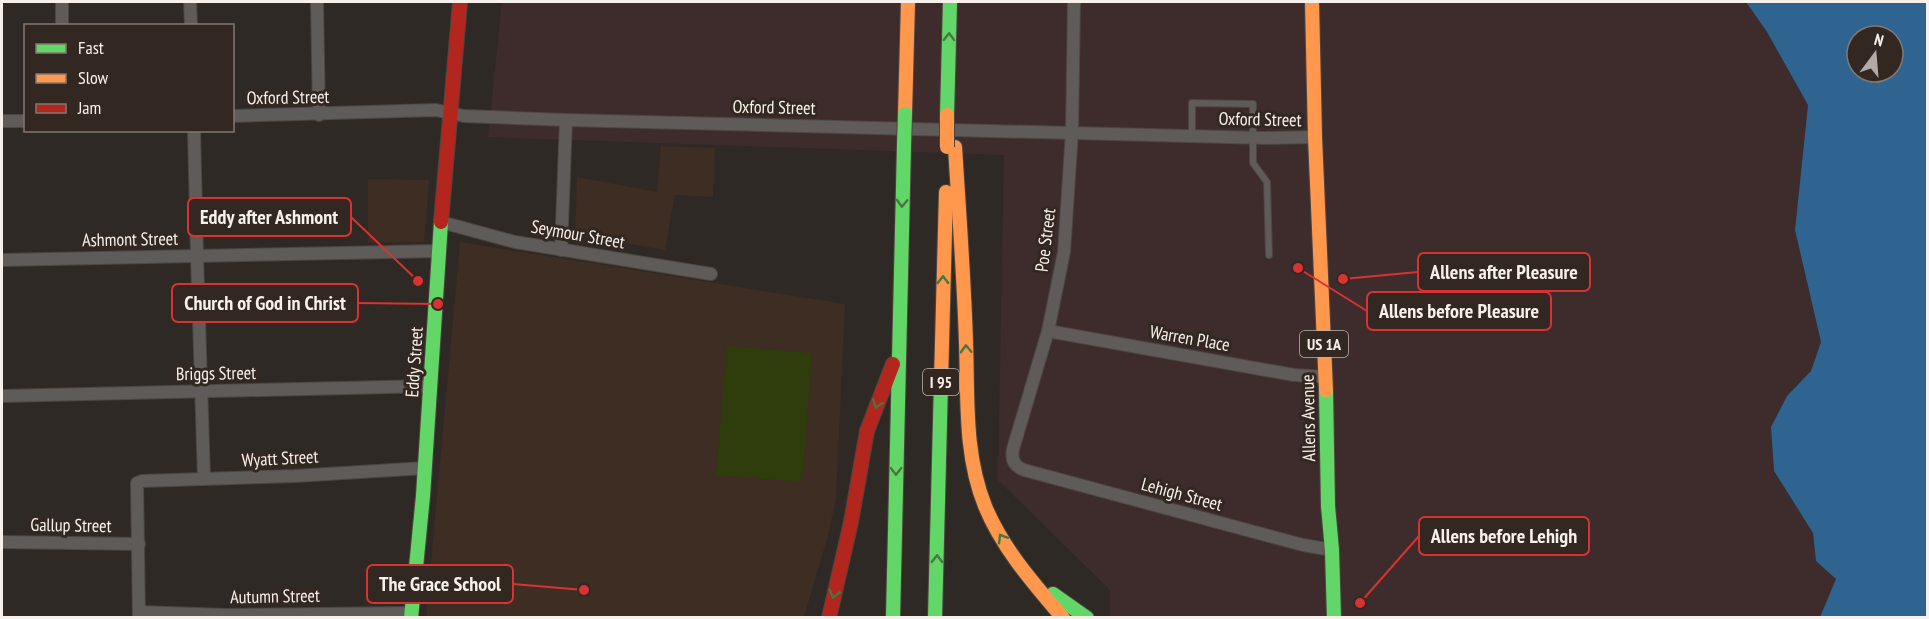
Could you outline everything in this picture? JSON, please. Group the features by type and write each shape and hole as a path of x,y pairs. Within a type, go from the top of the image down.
{"main road":[{"name":"Eddy Street","path":"411,615 425,468 441,222 460,2"},
{"name":"I 95","path":"893,618 908,2"},
{"name":"I 95","path":"935,618 951,147 950,2"},
{"name":"Allens Avenue","path":"1312,2 1315,137 1326,377 1328,506 1334,618"},
{"path":"951,147 973,463 985,506 999,534 1018,562 1063,618"},
{"path":"829,618 851,522 867,431 898,349"},
{"path":"1018,562 1046,589 1087,618"}],"street":[{"path":"62,2 62,24"},
{"path":"190,2 191,24"},
{"path":"317,2 319,114"},
{"name":"Poe Street","path":"1024,470 1014,463 1012,454 1048,331 1064,252 1072,132 1074,2"},
{"name":"Oxford Street","path":"234,116 436,110 464,116 566,120 1315,137"},
{"path":"2,121 24,120"},
{"path":"561,250 566,120"},
{"path":"194,132 204,479"},
{"name":"Seymour Street","path":"441,222 515,242 711,274"},
{"name":"Ashmont Street","path":"2,260 439,251"},
{"name":"Warren Place","path":"1048,331 1294,375 1326,377"},
{"name":"Briggs Street","path":"2,396 431,386"},
{"name":"Wyatt Street","path":"139,544 137,483 142,481 425,468"},
{"name":"Lehigh Street","path":"1024,470 1303,545 1332,550"},
{"name":"Gallup Street","path":"2,542 139,544"},
{"path":"139,544 139,615"},
{"name":"Autumn Street","path":"139,615 411,615"}],"lane":[{"path":"1192,136 1192,103 1253,104 1253,163 1267,182 1269,255"}],"shaded area":[{"path":"502,2 1746,2 1767,32 1808,105 1795,230 1821,342 1811,372 1787,396 1771,427 1774,471 1813,533 1816,561 1836,579 1820,617 1110,617 1110,590 998,480 1004,155 488,137"},
{"path":"661,146 715,148 713,197 675,195 665,250 575,235 577,177 657,192"},
{"path":"368,179 429,180 424,242 368,243"},
{"path":"460,242 845,304 836,498 829,532 804,617 426,618"}],"green space":[{"path":"727,346 812,353 802,482 716,475"}],"water":[{"path":"1746,2 1927,2 1927,617 1820,617 1836,579 1816,561 1813,533 1774,471 1771,427 1787,396 1811,371 1821,342 1795,230 1808,105 1767,32"}],"traffic: fast":[{"path":"947,115 950,2"},
{"path":"904,145 905,114"},
{"path":"893,618 904,145"},
{"path":"411,618 423,496 441,222"},
{"path":"935,618 941,382"},
{"path":"1326,390 1328,506 1334,618"},
{"path":"1053,594 1087,618"}],"traffic: slow":[{"path":"905,114 908,2"},
{"path":"1312,2 1315,137 1326,390"},
{"path":"947,115 947,147"},
{"path":"955,147 964,294 968,426 973,466 985,506 1000,536 1020,565 1063,618"},
{"path":"941,382 946,192"}],"traffic: jam":[{"path":"441,222 460,2"},
{"path":"829,618 851,522 867,431 893,364"}],"place":[{"name":"Allens before Pleasure","path":"1298,268"},
{"name":"Allens after Pleasure","path":"1343,279"},
{"name":"Eddy after Ashmont","path":"418,281"},
{"name":"Church of God in Christ","path":"438,304"},
{"name":"The Grace School","path":"584,590"},
{"name":"Allens before Lehigh","path":"1360,603"}]}
